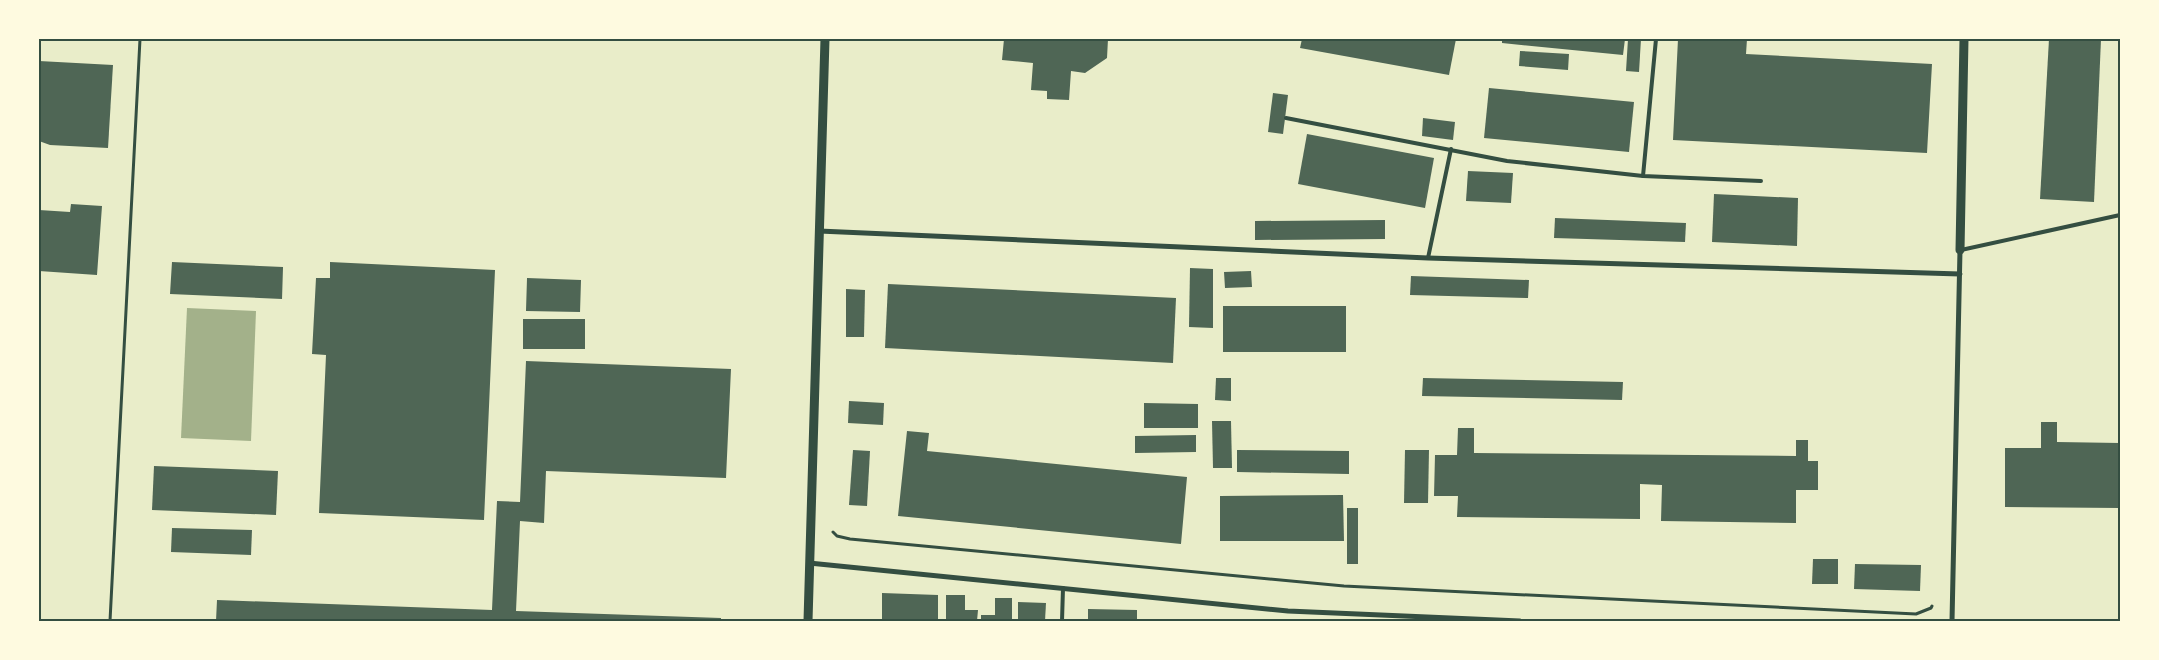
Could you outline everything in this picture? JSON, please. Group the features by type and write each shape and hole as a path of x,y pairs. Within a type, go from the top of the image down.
{"street":[{"path":"808,621 825,39"},
{"path":"1952,621 1964,39"},
{"path":"818,231 1428,258 1960,274"},
{"path":"809,563 1288,611 1455,620 1520,621"}],"lane":[{"path":"1643,176 1656,39"},
{"path":"1286,118 1507,161 1643,176 1761,181"},
{"path":"1428,258 1451,150"},
{"path":"1960,250 2120,215"},
{"path":"1062,621 1063,588"}],"path":[{"path":"110,621 140,39"},
{"path":"830,530 837,536 850,539 1344,586 1916,614 1931,608 1934,602"}],"shaded area":[{"path":"187,308 256,311 251,441 181,438"}],"building":[{"path":"1004,39 1108,39 1107,58 1085,73 1071,71 1069,100 1047,99 1047,91 1031,90 1033,63 1002,60"},
{"path":"1302,39 1456,39 1449,75 1300,48"},
{"path":"1502,39 1625,39 1623,55 1502,43"},
{"path":"1628,39 1641,39 1639,72 1626,71"},
{"path":"1678,39 1747,39 1746,54 1932,64 1927,153 1673,140"},
{"path":"2049,39 2101,39 2094,202 2040,199"},
{"path":"1520,51 1569,54 1568,70 1519,66"},
{"path":"39,61 113,65 108,148 50,145 39,141"},
{"path":"1489,88 1634,102 1629,152 1484,138"},
{"path":"1273,93 1288,95 1283,134 1268,132"},
{"path":"1423,118 1455,122 1453,140 1422,136"},
{"path":"1307,134 1434,158 1425,208 1298,184"},
{"path":"1468,171 1513,173 1511,203 1466,201"},
{"path":"1714,194 1798,198 1797,246 1712,242"},
{"path":"71,204 102,206 97,275 39,271 39,210 70,212"},
{"path":"1555,218 1686,223 1685,242 1554,238"},
{"path":"1385,220 1385,239 1255,240 1255,221"},
{"path":"172,262 283,267 282,299 170,294"},
{"path":"330,262 495,270 484,520 319,513 326,355 312,354 316,278 330,278"},
{"path":"1190,268 1213,269 1213,328 1189,327"},
{"path":"1251,271 1252,287 1225,288 1224,272"},
{"path":"1411,276 1529,280 1528,298 1410,295"},
{"path":"527,278 581,280 580,312 526,311"},
{"path":"888,284 1176,298 1173,363 885,348"},
{"path":"846,289 865,290 864,337 846,337"},
{"path":"1223,306 1346,306 1346,352 1223,352"},
{"path":"523,319 585,319 585,349 523,349"},
{"path":"526,361 731,369 726,478 546,471 544,523 520,521 516,611 721,618 721,621 216,621 217,600 492,610 497,501 520,502"},
{"path":"1216,378 1231,378 1231,401 1215,400"},
{"path":"1423,378 1623,382 1622,400 1422,396"},
{"path":"849,401 884,403 883,425 848,423"},
{"path":"1144,403 1198,404 1198,428 1144,428"},
{"path":"1212,421 1231,421 1232,468 1213,468"},
{"path":"2041,422 2057,422 2057,442 2120,443 2120,508 2005,507 2005,448 2041,448"},
{"path":"1458,428 1474,428 1474,453 1796,456 1796,440 1808,440 1808,461 1818,461 1818,490 1796,490 1796,523 1661,521 1662,485 1640,484 1640,519 1457,517 1458,496 1434,496 1435,455 1457,455"},
{"path":"907,431 929,433 927,451 1187,477 1181,544 898,516"},
{"path":"1196,435 1196,452 1135,453 1135,436"},
{"path":"853,450 870,451 867,506 849,505"},
{"path":"1237,450 1349,451 1349,474 1237,472"},
{"path":"1405,450 1429,450 1428,503 1404,503"},
{"path":"154,466 278,471 276,515 152,510"},
{"path":"1343,495 1344,541 1220,541 1220,496"},
{"path":"1347,508 1358,508 1358,564 1347,564"},
{"path":"172,528 252,530 251,555 171,552"},
{"path":"1813,559 1838,559 1838,584 1812,584"},
{"path":"1855,564 1921,565 1920,591 1854,589"},
{"path":"882,593 938,595 938,621 882,621"},
{"path":"946,595 965,595 965,610 978,610 977,621 946,621"},
{"path":"995,598 1012,598 1012,621 981,621 981,615 995,615"},
{"path":"1018,602 1046,603 1045,621 1018,621"},
{"path":"1088,609 1137,610 1137,621 1088,621"}]}
